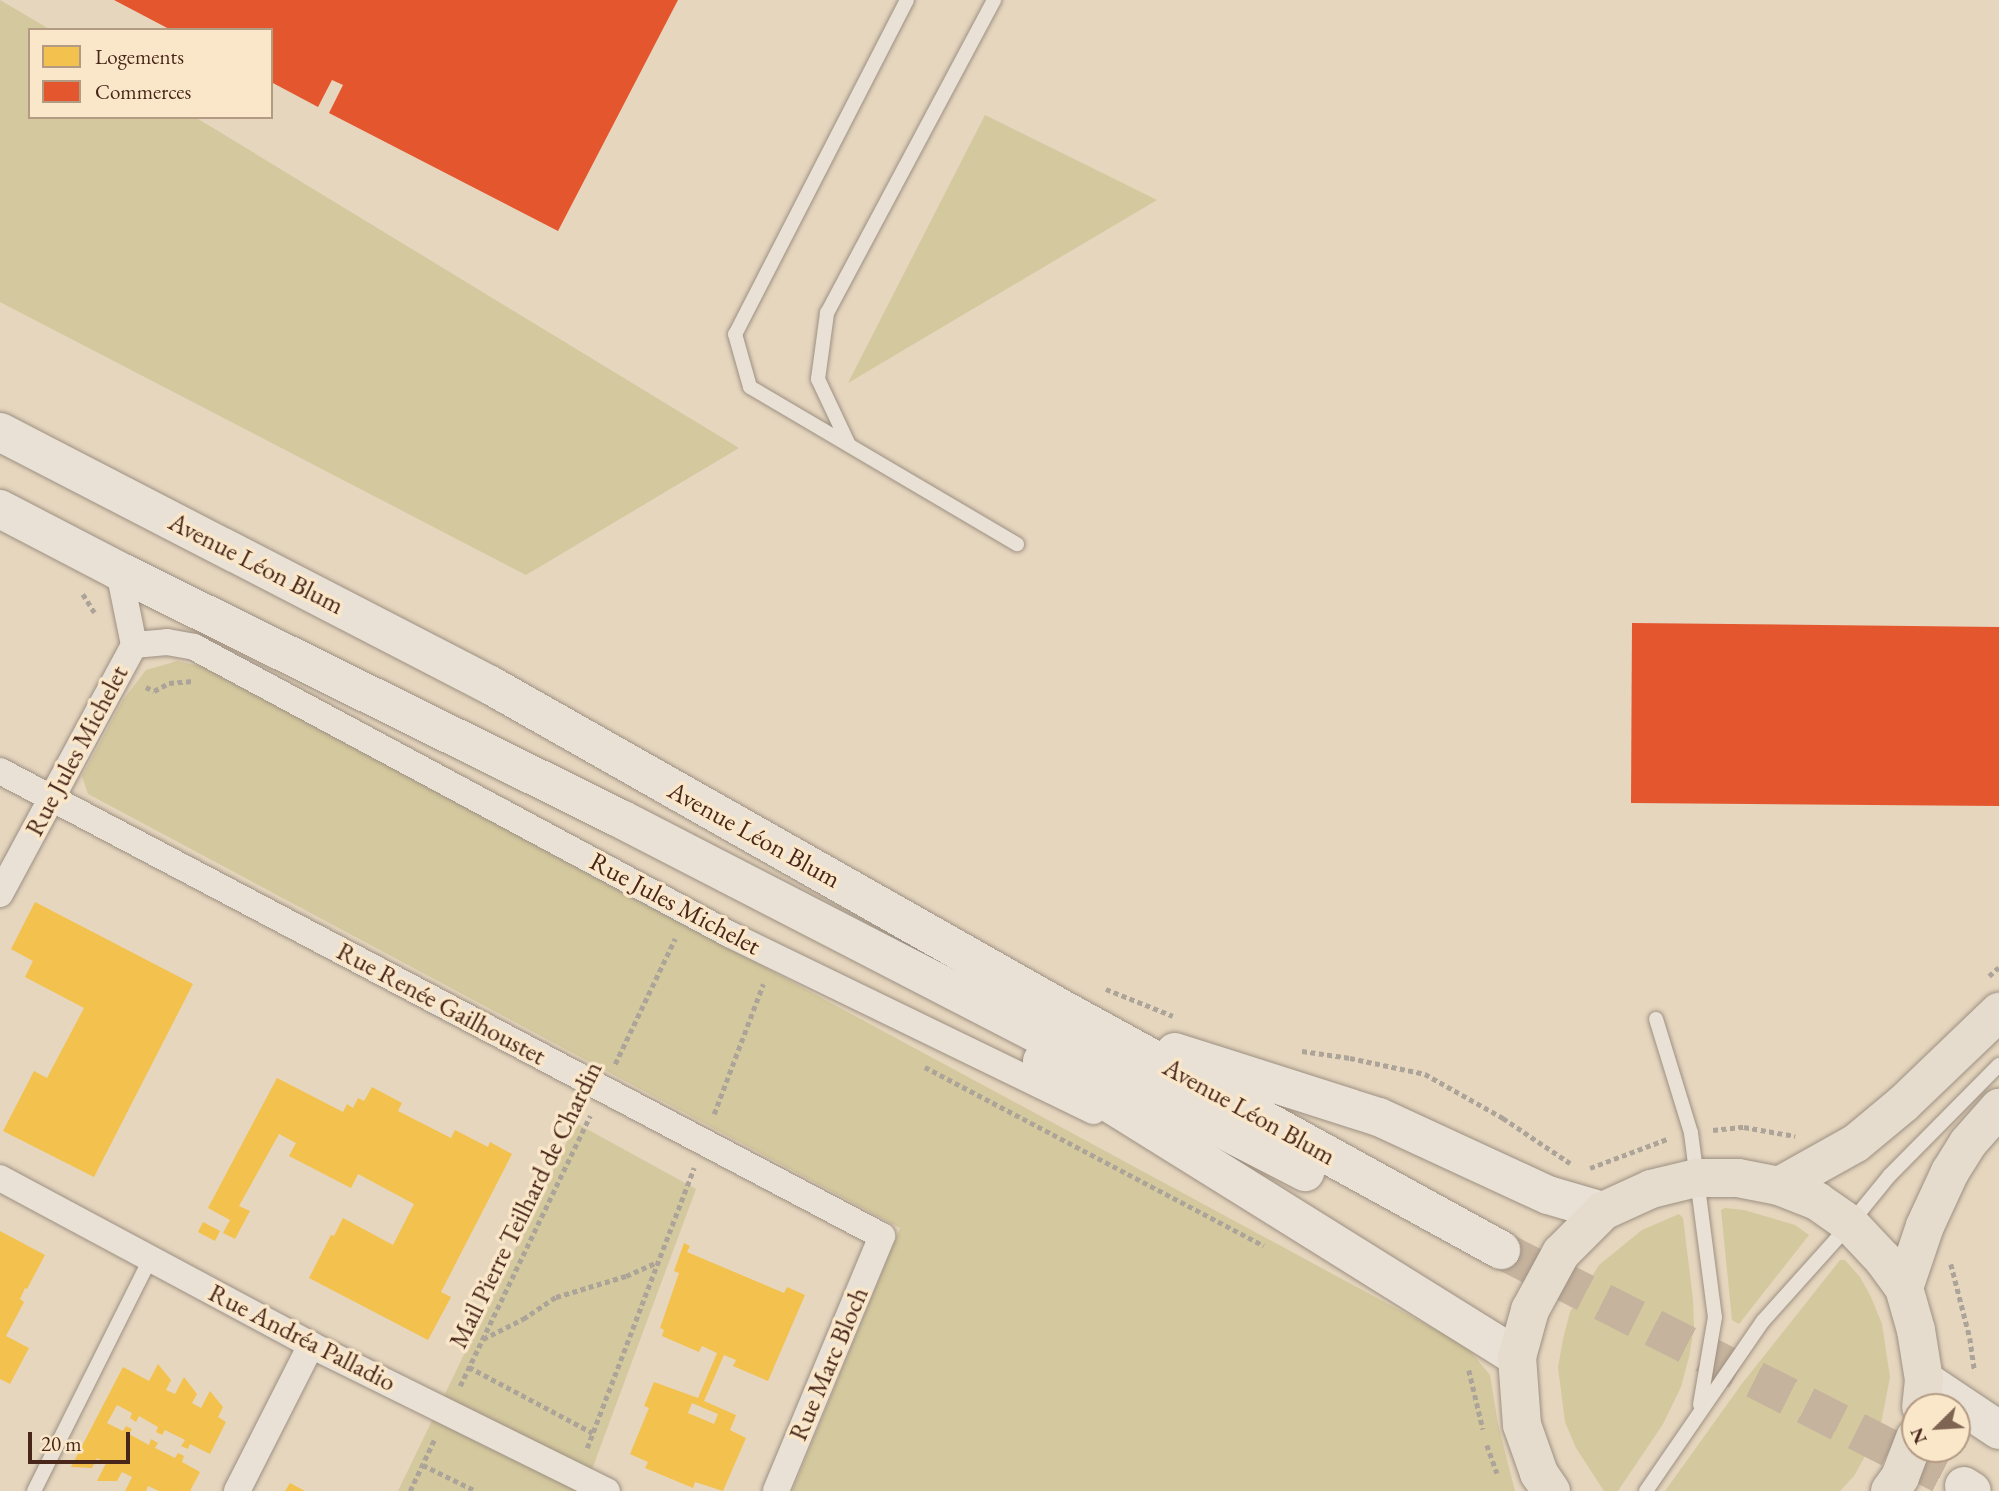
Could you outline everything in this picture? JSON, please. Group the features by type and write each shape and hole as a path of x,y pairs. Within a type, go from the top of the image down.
{"main road":[{"name":"Avenue Léon Blum","path":"0,432 490,685 1062,1009 1495,1259 1088,1076 621,819 119,571 0,509"},
{"path":"1062,1009 1187,1056 1379,1117 1548,1195 1603,1211"},
{"path":"1779,1186 1856,1143 1904,1103 1999,1012"},
{"path":"1088,1076 1217,1172 1517,1357"},
{"path":"1904,1288 1925,1226 1950,1172 1968,1143 1999,1108"},
{"path":"1543,1485 1521,1425 1517,1357 1530,1310 1562,1253 1603,1211 1651,1189 1696,1178 1738,1178 1779,1186 1817,1201 1850,1224 1883,1259 1904,1288 1916,1330 1922,1393"},
{"path":"1971,1417 1999,1430"},
{"path":"1890,1491 1905,1463"}],"street":[{"name":"Rue Jules Michelet","path":"0,894 134,645 119,571"},
{"name":"Rue Jules Michelet","path":"134,645 167,642 194,647 731,935 1217,1172"},
{"name":"Rue Renée Gailhoustet","path":"0,771 883,1236"},
{"name":"Rue Andréa Palladio","path":"0,1178 311,1345 607,1491"},
{"name":"Rue Marc Bloch","path":"776,1491 883,1236"},
{"path":"236,1491 311,1345"}],"lane":[{"path":"907,0 735,334 750,387 1017,544"},
{"path":"849,445 818,379 827,313 994,0"},
{"path":"1656,1019 1691,1133 1715,1317 1699,1410"},
{"path":"1646,1491 1699,1410 1763,1321 1890,1175 1999,1065"},
{"path":"34,1491 150,1259"}],"path":[{"name":"Mail Pierre Teilhard de Chardin","path":"410,1491 677,935"},
{"path":"576,1478 764,981"},
{"path":"1094,984 1178,1018"},
{"path":"1295,1051 1350,1058 1425,1074 1503,1118 1573,1165"},
{"path":"482,1339 523,1319 556,1297 626,1276 658,1262"},
{"path":"1950,1262 1970,1338 1974,1382"},
{"path":"469,1367 593,1433"},
{"path":"423,1465 476,1491"}],"shaded area":[{"path":"0,0 48,28 28,28 28,119 198,119 739,448 526,575 0,302"},
{"path":"985,115 1157,200 848,383"},
{"path":"177,661 213,669 1466,1346 1490,1375 1498,1424 1515,1491 792,1491 900,1228 88,794 82,776 123,700 146,670"},
{"path":"576,1123 696,1189 584,1491 398,1491"},
{"path":"1721,1210 1744,1210 1795,1225 1809,1235 1739,1324 1732,1320"},
{"path":"1679,1214 1683,1218 1694,1328 1681,1387 1663,1424 1618,1491 1604,1491 1576,1448 1565,1422 1558,1367 1570,1312 1599,1265 1642,1230"},
{"path":"1840,1260 1845,1260 1860,1277 1871,1297 1882,1324 1890,1377 1880,1429 1854,1476 1840,1491 1665,1491 1741,1385"}],"building: Logements":[{"path":"35,902 193,984 94,1177 3,1131 34,1071 47,1078 84,1008 25,977 33,961 11,949"},
{"path":"277,1078 343,1112 347,1104 353,1108 358,1098 364,1101 372,1087 402,1103 398,1111 451,1138 455,1130 488,1147 490,1142 512,1154 441,1292 451,1297 428,1340 309,1278 343,1218 393,1245 414,1204 358,1174 351,1188 289,1156 296,1143 279,1134 239,1206 250,1211 235,1239 223,1233 230,1220 208,1208"},
{"path":"203,1222 220,1231 215,1241 198,1232"},
{"path":"0,1231 45,1255 27,1289 25,1288 20,1299 24,1302 6,1336 29,1348 10,1384 0,1379"},
{"path":"684,1243 690,1246 687,1252 784,1293 787,1287 805,1295 768,1381 733,1366 736,1360 724,1355 704,1401 736,1415 730,1430 746,1438 723,1491 695,1482 693,1488 645,1468 648,1462 630,1454 649,1408 644,1406 654,1382 698,1398 717,1353 702,1346 699,1352 662,1336 664,1330 660,1328 679,1273 674,1271","holes":["692,1403 718,1414 714,1424 688,1413"]},
{"path":"158,1364 171,1380 166,1390 175,1394 184,1377 197,1394 192,1403 201,1408 210,1391 223,1407 218,1417 226,1422 210,1454 190,1444 188,1449 181,1446 185,1440 165,1430 162,1435 156,1432 158,1427 139,1416 136,1422 130,1418 132,1413 117,1405 107,1423 123,1431 126,1426 132,1429 129,1434 149,1445 151,1439 158,1443 155,1448 175,1458 178,1453 184,1456 182,1462 200,1472 190,1491 159,1491 148,1486 146,1491 125,1491 132,1477 122,1472 117,1481 97,1481 106,1463 97,1458 92,1468 71,1467 123,1367 149,1381"},
{"path":"290,1483 305,1491 285,1491"}],"building: Commerces":[{"path":"114,0 678,0 558,231 329,113 343,85 332,80 318,107 273,83 273,28 167,28"},
{"path":"1632,623 1999,627 1999,806 1631,803"}],"tunnel":[{"path":"1501,1250 1964,1486"}]}
